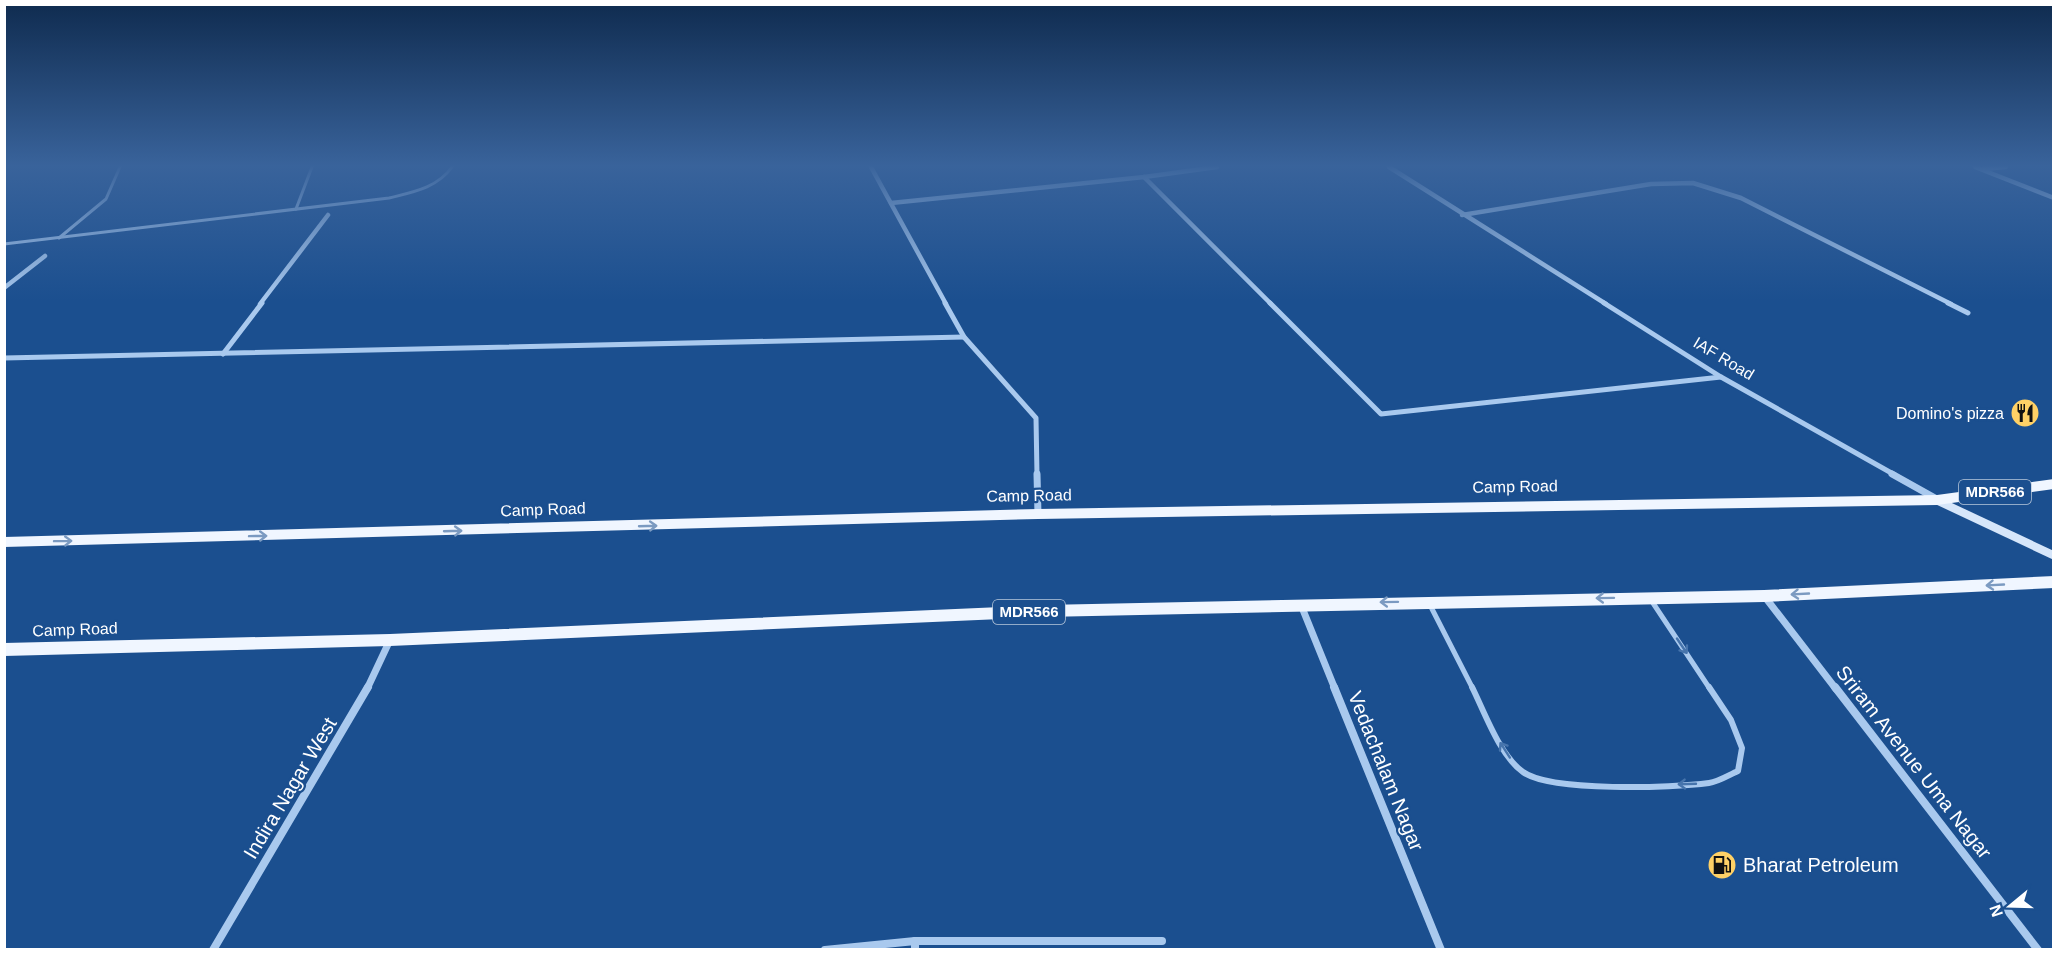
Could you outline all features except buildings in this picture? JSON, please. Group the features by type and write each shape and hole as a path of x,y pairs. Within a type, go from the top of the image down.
{"main road":[{"name":"Camp Road","path":"4,542 1038,514 1937,500 2054,484"},
{"name":"Camp Road","path":"4,650 390,640 1044,611 1764,596 2054,582"}],"street":[{"path":"896,212 964,337 1036,418 1038,514"},
{"path":"1179,212 1381,414 1721,377"},
{"name":"IAF Road","path":"1457,212 1721,377 1937,500 2054,556"},
{"path":"1462,215 1483,212"},
{"path":"1768,212 1968,313"},
{"path":"223,354 328,215"},
{"path":"4,288 45,256"},
{"path":"4,358 964,337"},
{"name":"Sriram Avenue Uma Nagar","path":"1764,596 2038,950"},
{"name":"Vedachalam Nagar","path":"1301,604 1441,950"},
{"name":"Indira Nagar West","path":"213,950 363,697 390,640"},
{"path":"825,950 915,945 1162,941"}],"lane":[{"path":"59,238 92,212"},
{"path":"4,244 275,212"},
{"path":"1429,602 1506,754 1524,773 1552,783 1636,786 1711,783 1738,771 1742,748 1731,720 1650,597"}],"place":[{"name":"Domino's pizza","path":"2025,413"},
{"name":"Bharat Petroleum","path":"1722,865"}]}
